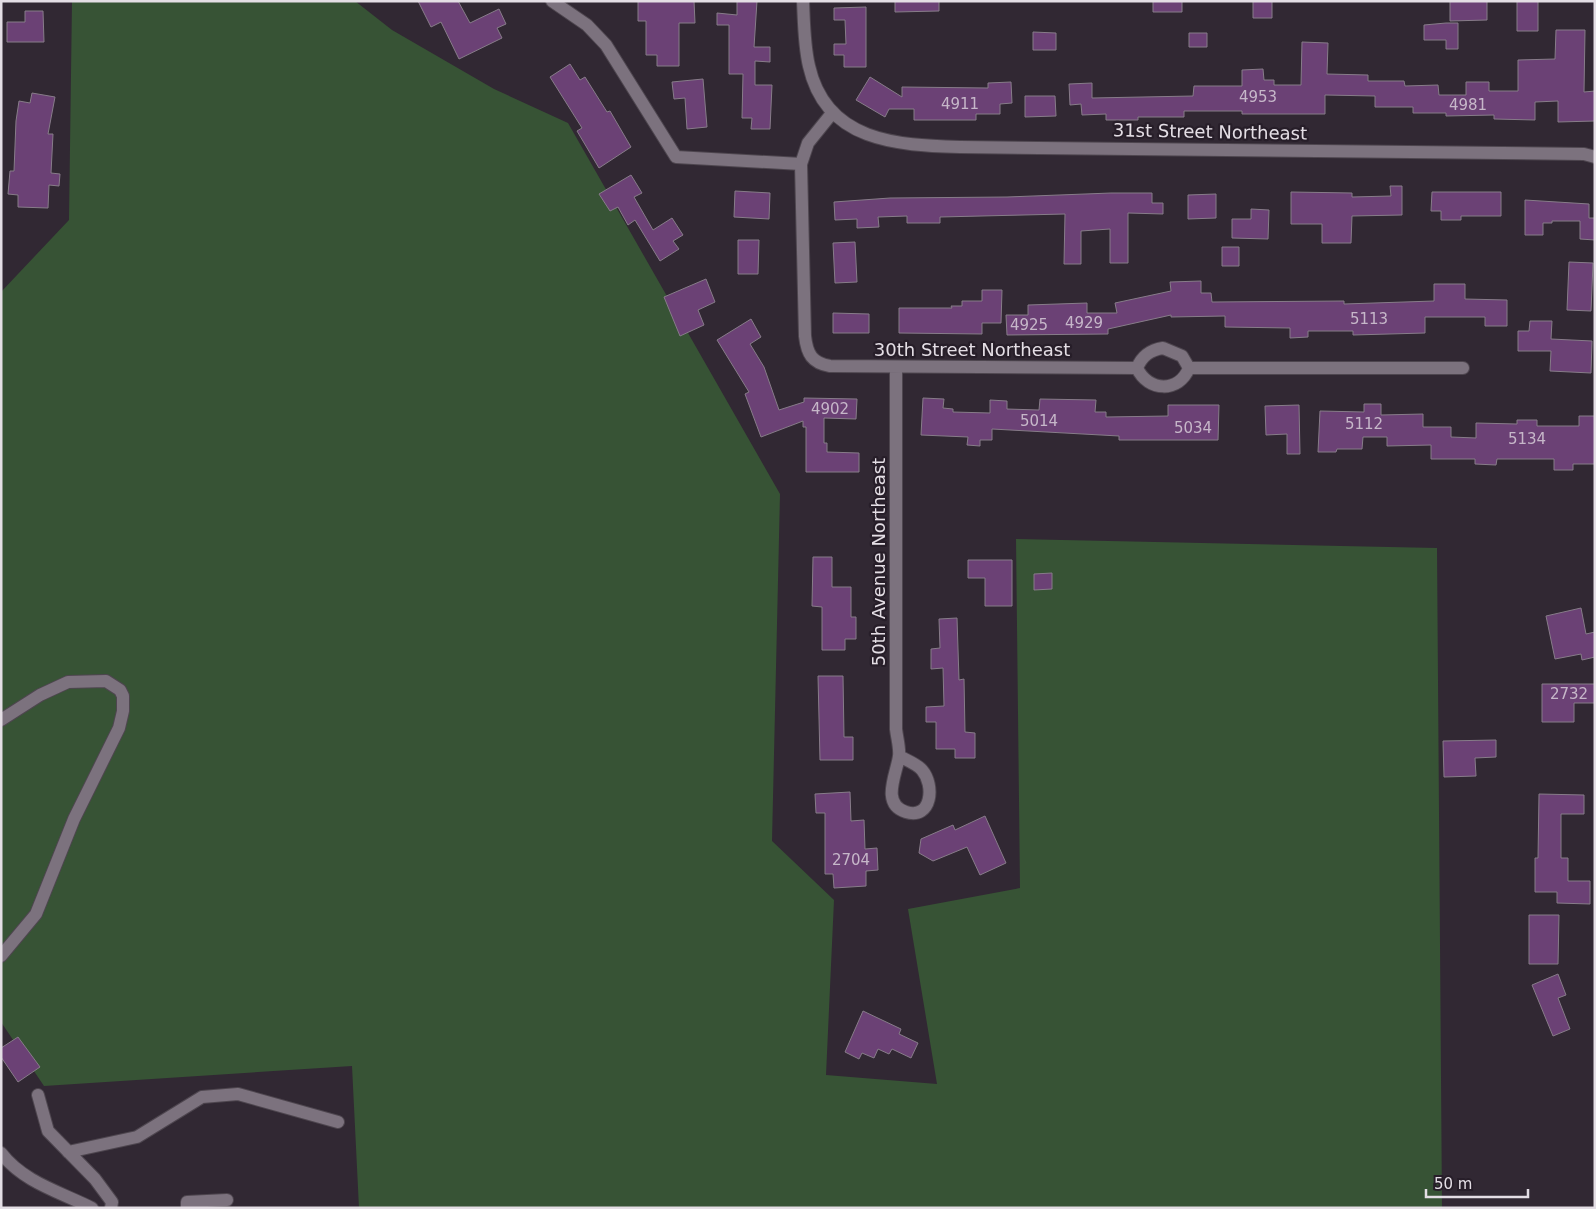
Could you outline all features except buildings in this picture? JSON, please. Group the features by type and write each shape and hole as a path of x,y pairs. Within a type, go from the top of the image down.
{"street":[{"path":"552,1 587,25 606,45 676,157 801,164 808,143 833,112 815,85 809,66 803,1"},
{"name":"31st Street Northeast","path":"833,112 870,136 906,145 1584,154 1595,158"},
{"name":"30th Street Northeast","path":"801,164 805,336 810,357 818,363 830,366 1137,368"},
{"path":"1163,348 1182,356 1190,368 1179,382 1161,387 1149,383 1137,368 1144,356 1156,349 1163,348"},
{"name":"50th Avenue Northeast","path":"896,367 896,729 899,756"},
{"path":"1190,368 1463,368"},
{"path":"1,720 40,695 68,682 106,681 120,690 123,696 123,710 119,728 74,819 36,914 1,956"},
{"path":"68,1152 138,1137 202,1097 238,1094 338,1122"},
{"path":"38,1095 48,1131 95,1179 112,1202 111,1208"},
{"path":"1,1153 18,1171 28,1178 92,1208"},
{"path":"187,1208 187,1202 227,1200"}],"green space":[{"path":"72,1 355,1 392,30 494,89 568,123 780,494 772,841 834,900 826,1075 937,1084 908,909 1020,888 1016,539 1437,548 1442,1208 359,1208 352,1066 44,1086 1,1022 1,292 69,220"}]}
